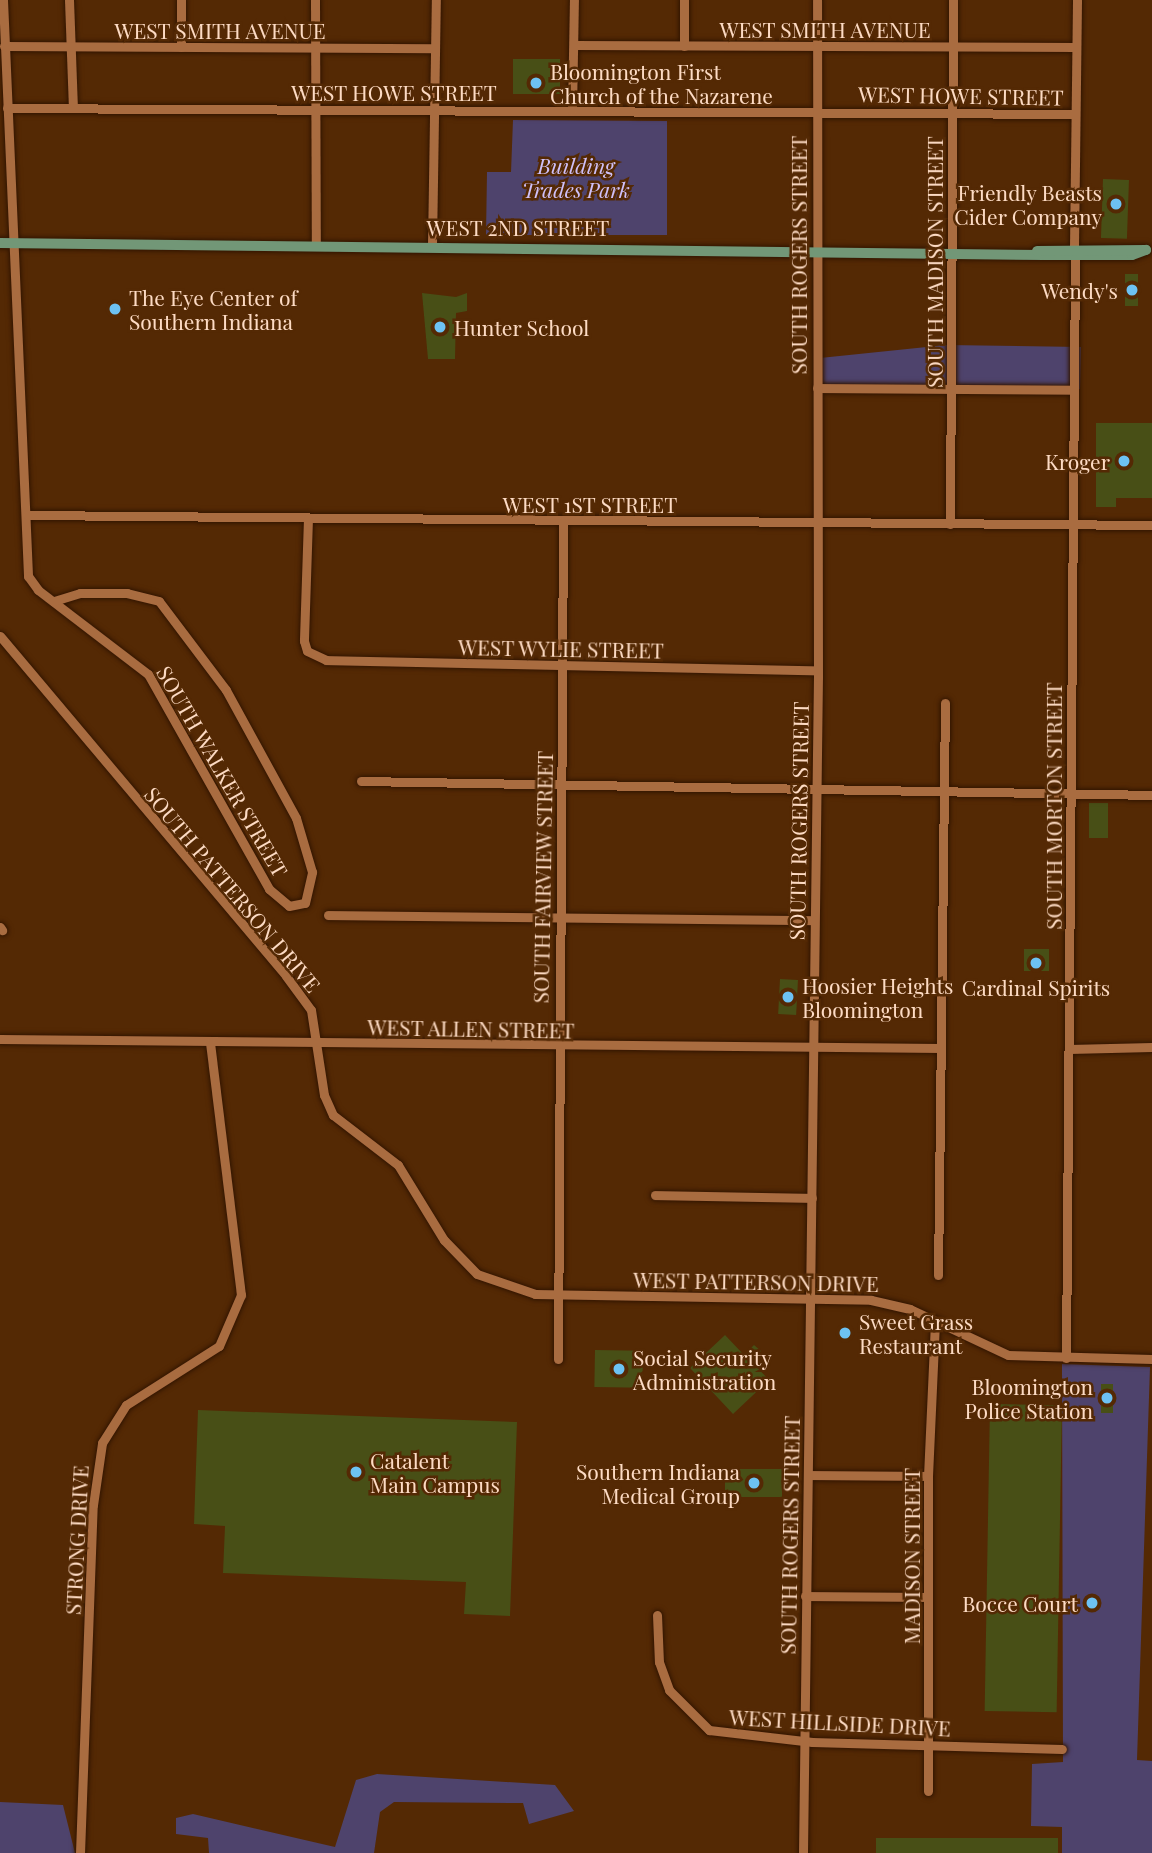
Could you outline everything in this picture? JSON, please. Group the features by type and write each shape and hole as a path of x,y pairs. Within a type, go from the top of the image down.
{"main road":[{"name":"WEST 2ND STREET","path":"0,243 1149,250"}],"street":[{"name":"SOUTH WALKER STREET","path":"3,0 28,515 28,576 53,601 148,674 269,889 289,906 305,903 312,872 296,818 226,690 159,601 127,593 80,593 53,601"},
{"path":"69,0 73,108"},
{"path":"181,0 181,47"},
{"path":"314,0 316,244"},
{"path":"432,245 436,0"},
{"path":"572,111 574,0"},
{"path":"684,0 684,46"},
{"name":"SOUTH ROGERS STREET","path":"803,1853 802,1741 812,1298 817,790 817,0"},
{"name":"SOUTH MADISON STREET","path":"950,524 953,0"},
{"name":"SOUTH MORTON STREET","path":"1066,1358 1077,0"},
{"name":"WEST SMITH AVENUE","path":"574,45 1076,47"},
{"name":"WEST SMITH AVENUE","path":"4,46 434,48"},
{"name":"WEST HOWE STREET","path":"7,108 1074,114"},
{"path":"817,388 1073,390"},
{"name":"WEST 1ST STREET","path":"28,515 564,522 1152,525"},
{"name":"WEST WYLIE STREET","path":"308,518 307,651 326,660 817,670"},
{"name":"SOUTH FAIRVIEW STREET","path":"558,1359 557,1048 564,522"},
{"name":"SOUTH PATTERSON DRIVE","path":"0,636 286,976 311,1010 324,1095 333,1115 398,1166 467,1266 509,1289 558,1294"},
{"path":"938,1275 945,703"},
{"path":"361,781 1152,795"},
{"path":"328,915 814,920"},
{"name":"WEST ALLEN STREET","path":"0,1039 317,1042 557,1048 941,1048"},
{"name":"STRONG DRIVE","path":"80,1853 93,1505 102,1443 126,1405 219,1346 241,1295 210,1043"},
{"path":"1069,1049 1152,1048"},
{"path":"655,1195 811,1198"},
{"name":"WEST PATTERSON DRIVE","path":"558,1294 812,1298 894,1303 1008,1356 1152,1359"},
{"name":"MADISON STREET","path":"928,1791 928,1476 934,1322"},
{"path":"809,1475 928,1476"},
{"path":"805,1596 927,1597"},
{"name":"WEST HILLSIDE DRIVE","path":"657,1615 659,1662 668,1690 684,1710 709,1730 732,1737 802,1741 1062,1749"}],"green space":[{"name":"Building Trades Park","path":"513,120 667,121 667,235 486,235 487,172 511,172"},
{"path":"946,345 1081,347 1080,389 820,388 820,358"},
{"path":"1062,1364 1150,1367 1137,1760 1152,1761 1152,1853 1062,1853 1062,1827 1031,1826 1032,1764 1063,1762"},
{"path":"377,1774 555,1785 574,1811 529,1824 523,1803 394,1802 380,1812 374,1853 209,1853 208,1838 176,1834 176,1818 193,1814 335,1847 356,1780"},
{"path":"0,1802 63,1805 75,1853 0,1853"}],"building":[{"name":"Bloomington First Church of the Nazarene","path":"513,59 560,59 560,94 513,94"},
{"name":"Friendly Beasts Cider Company","path":"1103,179 1129,180 1127,239 1101,238"},
{"name":"Wendy's","path":"1125,274 1138,274 1138,306 1125,306"},
{"name":"Hunter School","path":"422,293 456,297 467,293 467,311 456,313 455,359 428,359"},
{"name":"Kroger","path":"1096,423 1152,423 1152,498 1116,498 1116,507 1096,507"},
{"path":"1089,803 1108,803 1108,838 1089,838"},
{"name":"Cardinal Spirits","path":"1024,949 1049,949 1049,971 1024,971"},
{"name":"Hoosier Heights Bloomington","path":"780,979 798,980 796,1015 778,1014"},
{"path":"725,1335 744,1355 754,1345 761,1351 751,1361 769,1380 733,1414 690,1368"},
{"name":"Social Security Administration","path":"595,1350 643,1351 642,1388 594,1387"},
{"name":"Bloomington Police Station","path":"1101,1384 1113,1384 1113,1413 1101,1413"},
{"path":"990,1404 1062,1405 1057,1712 985,1711"},
{"name":"Catalent Main Campus","path":"198,1410 517,1422 510,1616 464,1614 466,1582 223,1573 225,1526 194,1524"},
{"name":"Southern Indiana Medical Group","path":"725,1469 782,1469 782,1497 725,1497"},
{"path":"876,1838 1058,1838 1058,1853 876,1853"}],"place":[{"name":"Bloomington First Church of the Nazarene","path":"536,83"},
{"name":"Friendly Beasts Cider Company","path":"1116,204"},
{"name":"Wendy's","path":"1132,290"},
{"name":"The Eye Center of Southern Indiana","path":"115,309"},
{"name":"Hunter School","path":"440,327"},
{"name":"Kroger","path":"1124,461"},
{"name":"Cardinal Spirits","path":"1036,963"},
{"name":"Hoosier Heights Bloomington","path":"788,997"},
{"name":"Sweet Grass Restaurant","path":"845,1333"},
{"name":"Social Security Administration","path":"619,1369"},
{"name":"Bloomington Police Station","path":"1107,1398"},
{"name":"Catalent Main Campus","path":"356,1472"},
{"name":"Southern Indiana Medical Group","path":"754,1483"},
{"name":"Bocce Court","path":"1092,1603"}]}
